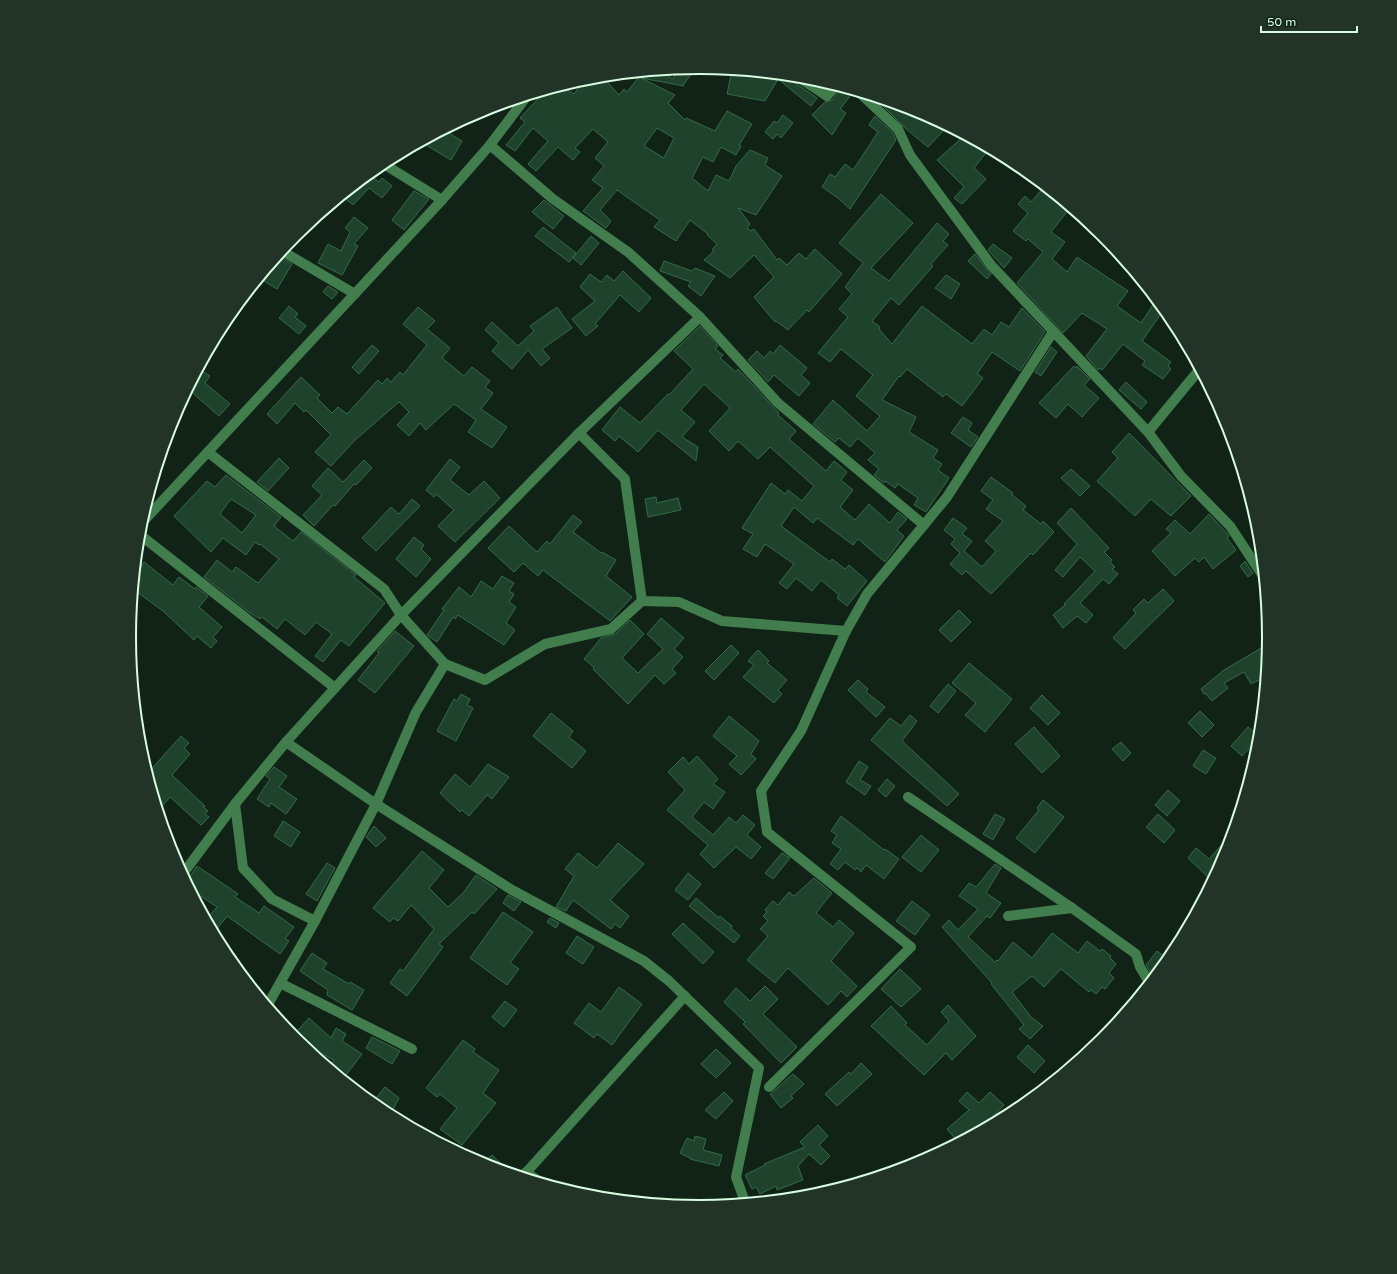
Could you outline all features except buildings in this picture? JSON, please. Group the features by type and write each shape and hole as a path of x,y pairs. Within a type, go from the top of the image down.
{"street":[{"path":"812,86 828,96 832,90"},
{"path":"868,101 898,129 910,155 991,265 1148,432 1181,476 1230,526 1257,569"},
{"path":"148,517 442,200 490,145 522,103"},
{"path":"490,145 553,199 628,252 700,316 778,403 924,525"},
{"path":"389,167 442,200"},
{"path":"286,254 355,294"},
{"path":"186,868 235,804 286,742 401,615 579,433 700,316"},
{"path":"769,1087 910,947 767,832 760,791 801,731 846,631 867,594 947,497 1053,332"},
{"path":"1148,432 1196,374"},
{"path":"579,433 625,479 642,601"},
{"path":"209,453 384,589 401,615 445,664 485,680 545,644 611,629 642,601 679,602 722,621 846,631"},
{"path":"144,538 335,688"},
{"path":"270,1001 315,921 376,804 416,712 445,664"},
{"path":"286,742 376,804 512,890 644,961 685,996 759,1068 736,1177 744,1198"},
{"path":"908,797 1072,908 1136,954 1140,967 1147,978"},
{"path":"235,804 243,868 272,899 315,921"},
{"path":"1008,916 1072,908"},
{"path":"280,983 412,1049"},
{"path":"525,1172 685,996"}]}
